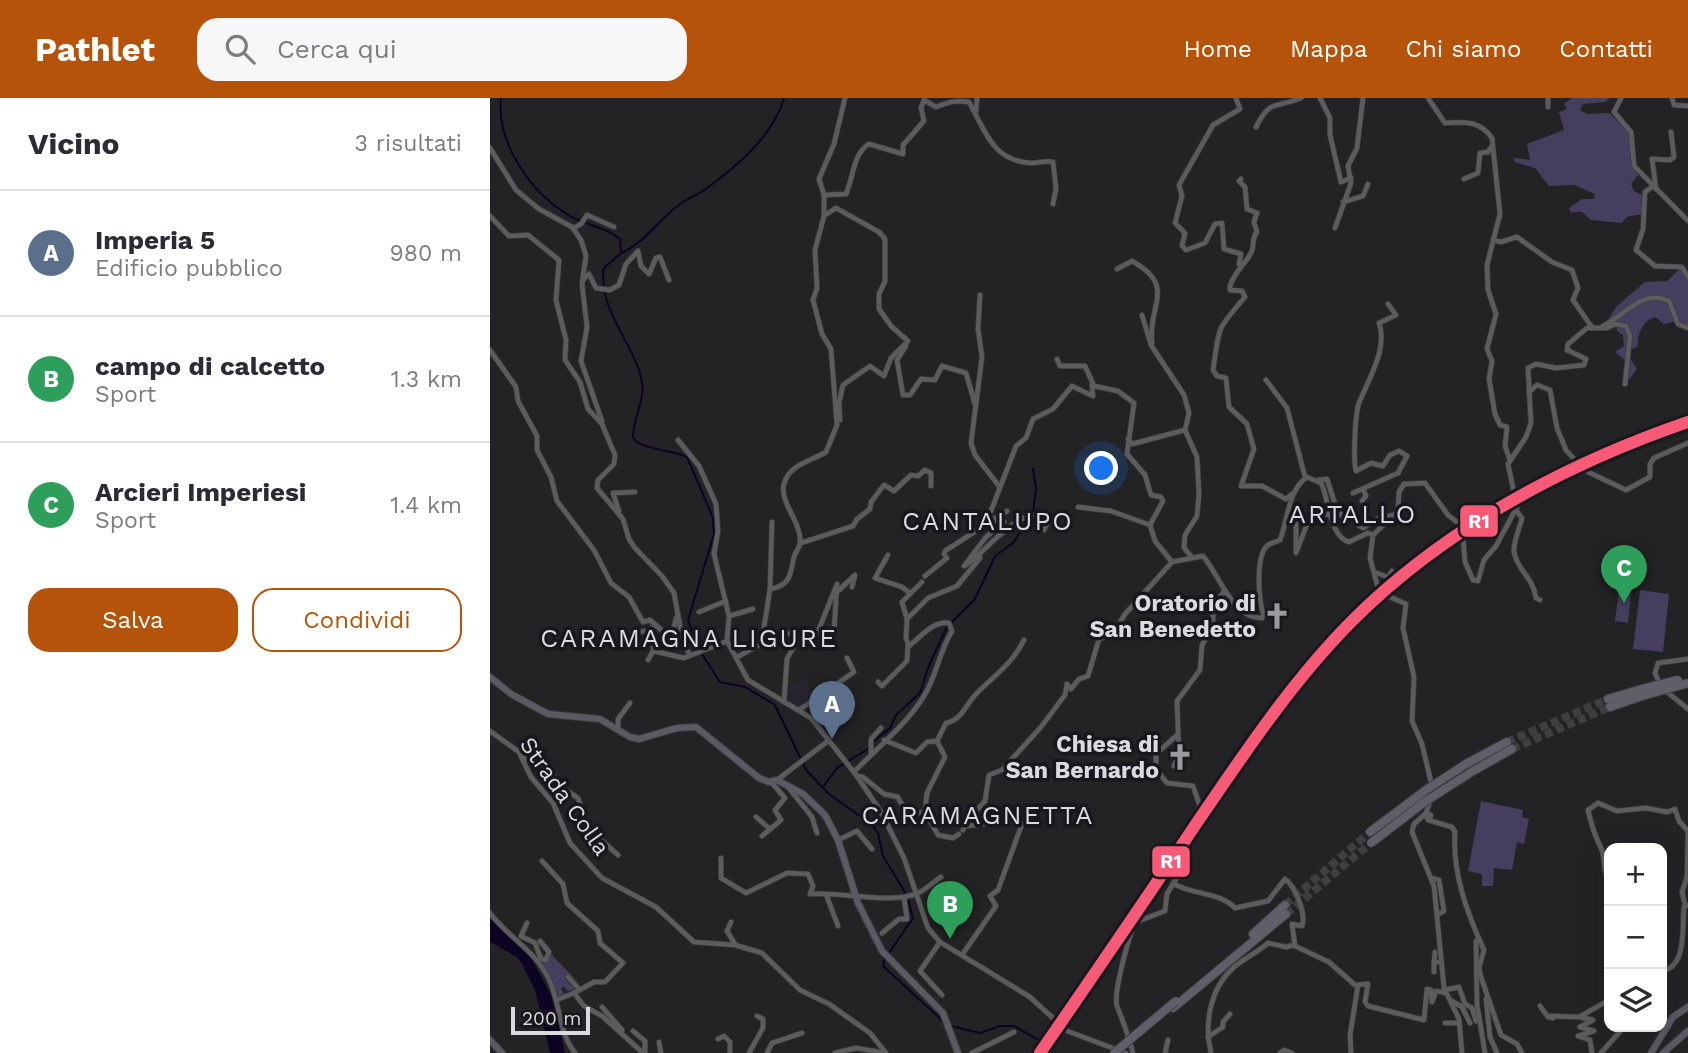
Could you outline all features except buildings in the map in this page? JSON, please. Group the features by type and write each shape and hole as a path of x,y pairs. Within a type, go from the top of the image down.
{"highway":[{"path":"1609,703 1688,681"},
{"path":"1370,832 1426,790 1510,746"},
{"path":"1371,843 1469,768"},
{"path":"1116,1053 1285,909"}],"main road":[{"path":"490,677 511,694 548,714 600,719 617,731 639,739 677,728 696,727 759,778 799,791 819,807 838,840 857,898 886,956 945,1018 958,1053"},
{"path":"1651,1053 1673,1017 1688,1007"},
{"path":"1663,1053 1672,1042 1686,1033"},
{"path":"490,1040 502,1053"}],"street":[{"path":"837,425 831,349 822,334 813,300 817,288 815,250 824,216 824,195 820,179 834,144 845,98"},
{"path":"975,114 977,98"},
{"path":"1236,98 1240,108 1213,125 1179,185 1182,195 1175,223 1185,233 1182,246 1186,250 1205,243 1215,224 1222,223 1224,248 1242,254 1230,290 1242,291 1245,297 1218,331 1213,373 1226,378 1229,407 1247,424 1254,449 1241,486 1262,486 1288,499 1305,477"},
{"path":"1256,127 1263,111 1270,106 1301,98"},
{"path":"1320,98 1330,118 1330,135 1341,182 1351,178"},
{"path":"1335,228 1351,178 1348,166 1357,149 1363,98"},
{"path":"1427,98 1441,120 1480,125 1491,135 1500,204 1487,265 1488,290 1496,314 1487,349 1492,363 1489,379 1495,414 1500,425 1507,427 1505,446 1510,460 1516,510 1522,518 1514,552 1521,568 1534,584 1536,598 1540,600"},
{"path":"1548,98 1549,107"},
{"path":"1621,98 1615,115 1631,132 1634,166 1654,189 1688,220"},
{"path":"1672,98 1674,105 1688,106"},
{"path":"824,195 846,194 863,147 869,144 903,154 904,145 924,121 921,108 924,100 936,107 949,101 969,102 998,153 1032,163 1053,162 1056,188 1053,204"},
{"path":"1654,189 1652,159 1670,160 1674,157 1671,132"},
{"path":"1464,179 1478,173 1480,153 1488,152 1492,145"},
{"path":"490,148 516,190 539,209 573,228 586,256 582,284 587,327 581,361 600,410 602,424"},
{"path":"1240,264 1251,253 1253,237 1258,232 1254,222 1257,213 1247,210 1246,190 1239,181 1241,179"},
{"path":"1343,202 1363,196 1368,184"},
{"path":"1654,189 1643,191 1643,229 1636,250 1652,263 1682,267 1688,277"},
{"path":"824,216 836,208 878,232 886,242 883,264 885,281 879,294 880,311 891,326 907,339 906,346 897,360 903,395 910,395 921,379 935,380 944,366 967,373 975,405"},
{"path":"573,228 590,215 614,227"},
{"path":"490,216 509,236 528,235 559,260 556,300 566,340 565,360 580,382 586,405 602,424 614,447 615,459 596,485 599,492 619,512"},
{"path":"1493,240 1501,242 1517,237 1552,262 1572,270 1578,288 1573,300 1595,327"},
{"path":"582,284 589,274 599,290 608,290 619,285 626,264 638,251 641,264 648,274 658,256 669,280"},
{"path":"1117,269 1132,261 1151,273 1158,283 1151,336 1153,350"},
{"path":"980,295 978,329 982,357 972,447 999,486"},
{"path":"1595,327 1640,300 1651,298 1667,299 1678,324 1688,328"},
{"path":"1353,493 1398,473 1407,456 1399,451 1390,455 1383,466 1370,463 1356,471 1353,436 1358,425 1359,403 1383,345 1379,323 1396,315 1388,304"},
{"path":"1142,314 1144,330 1153,350 1185,397 1190,419 1185,430 1197,457 1199,487 1198,516 1184,538 1184,548 1191,557"},
{"path":"1510,460 1527,437 1531,423 1527,371 1530,365 1556,368 1587,364 1586,359 1567,349 1580,331 1615,324 1628,329 1625,384"},
{"path":"770,589 782,585 791,575 800,544 783,484 799,463 826,452 837,425 843,384 868,367 876,368 884,376 891,358 906,346"},
{"path":"490,350 516,387 518,401 537,436 537,450 551,477 557,501 594,550 611,583 625,593 643,622 650,621 672,637 677,604 669,585 629,539 613,493 635,492"},
{"path":"984,513 990,511 1016,446 1024,439 1034,419 1053,410 1072,386 1091,397 1094,394 1088,367 1059,366 1056,359"},
{"path":"1266,380 1287,408 1293,426 1296,454 1305,477"},
{"path":"1092,385 1118,391 1135,403 1128,439 1128,459 1144,475 1151,495 1162,498 1161,507 1150,525"},
{"path":"1529,393 1538,385 1550,390 1557,428 1566,450 1584,470 1626,490 1650,477 1650,464 1654,458 1688,443"},
{"path":"596,416 600,410"},
{"path":"1128,439 1132,444 1185,430"},
{"path":"678,440 699,466 716,504 718,526 715,560 723,582 729,615 727,641 748,680 814,721 856,774 881,812 907,865 914,895 931,932 940,942 1030,997 1067,1031 1126,1053"},
{"path":"800,544 853,526 857,519 870,509 871,502 884,485 894,491 911,475 919,476 925,470 931,473 931,486"},
{"path":"1398,473 1404,484"},
{"path":"1305,477 1328,480 1339,513 1345,521"},
{"path":"1317,480 1324,487 1329,515 1341,538 1346,542 1367,533 1373,535"},
{"path":"1428,815 1432,783 1422,744 1412,722 1414,677 1403,628 1406,606 1403,601 1380,594 1370,558 1373,535 1399,508 1399,492 1404,484 1417,481 1427,484 1448,515 1462,526 1465,562 1475,581 1480,578 1484,560 1496,546 1516,510"},
{"path":"1362,501 1366,496 1364,489"},
{"path":"937,741 945,757 927,793 925,811 939,836 953,838 985,801 989,775 1002,770 1041,727 1066,695 1066,685 1071,689 1079,680 1088,676 1099,639 1113,634 1125,614 1172,562 1201,555 1224,591 1249,615 1263,617 1259,593 1261,555 1269,543 1280,540 1295,491"},
{"path":"1078,507 1111,511 1150,525 1155,541 1172,562"},
{"path":"984,513 987,519 993,519 1007,511"},
{"path":"984,513 985,524"},
{"path":"1296,524 1296,553 1309,519 1322,513 1329,515"},
{"path":"878,682 882,686 906,661 907,619 902,604 947,558 945,553 985,524 1004,520 964,566 998,535 1032,516 1042,515 1051,519 1044,530"},
{"path":"1350,528 1394,516"},
{"path":"1355,540 1383,517"},
{"path":"762,640 770,589 772,522"},
{"path":"907,619 928,598 957,586 979,558 979,554"},
{"path":"888,555 875,578 902,587 910,593"},
{"path":"1373,572 1389,574"},
{"path":"838,592 855,575 852,587"},
{"path":"737,657 762,640 781,633 817,634 837,584 834,632"},
{"path":"1174,766 1179,755 1177,701 1200,670 1202,645 1213,627 1213,608 1220,593 1224,591"},
{"path":"699,612 726,601"},
{"path":"729,615 752,609"},
{"path":"677,615 692,654"},
{"path":"856,774 871,751 924,695 936,674 951,625 945,622 935,626 908,645"},
{"path":"648,660 654,644 655,626"},
{"path":"632,639 632,632 678,658 727,641"},
{"path":"784,702 787,659 797,634"},
{"path":"937,741 946,723 953,721 976,694 1011,663 1024,640"},
{"path":"799,710 854,672 847,658"},
{"path":"1688,659 1658,663 1655,673 1662,688 1688,709"},
{"path":"617,731 618,719 630,703"},
{"path":"871,751 871,741 881,728"},
{"name":"Strada Colla","path":"490,732 519,752 531,777 553,803 570,843 602,878 656,907 694,942 735,944 767,957 803,992 829,1004 870,1033 886,1053"},
{"path":"1133,1053 1117,1003 1121,960 1130,943 1135,923 1165,911 1167,894 1182,869 1186,833 1200,802 1193,786 1167,783 1158,774 1156,754 1177,735"},
{"path":"884,740 916,753 927,742 937,741"},
{"path":"761,836 781,820 775,810 785,798 774,781 828,741"},
{"path":"511,745 519,748 527,760 554,773 558,785 574,794 589,829 618,855"},
{"path":"856,774 863,776 884,794 896,795 911,812 925,811"},
{"path":"788,787 811,817 817,833"},
{"path":"1604,874 1601,849 1594,837 1589,808 1598,803 1617,811 1646,808 1667,812 1675,809 1679,821 1688,832 1687,874 1682,892 1686,905 1679,958 1672,968 1667,970"},
{"path":"1428,815 1416,822 1412,829 1413,836 1432,878 1446,991 1470,1023"},
{"path":"1428,815 1455,832 1454,856 1478,946 1474,963 1485,1053"},
{"path":"756,817 770,829"},
{"path":"961,831 1017,820 1022,824 998,890 990,896 996,906 962,955"},
{"path":"838,840 858,831 872,849"},
{"path":"721,858 721,878 746,893 793,872 808,874 813,886 810,894 834,892 857,898 914,895 941,877"},
{"path":"542,861 563,884 567,903 598,931 600,943 623,963 605,982 594,982 556,1000"},
{"path":"1174,884 1188,892 1226,900 1235,908 1241,909 1268,901 1285,879 1299,898 1303,917 1301,926 1292,924 1294,945 1304,953 1329,962 1357,985 1369,986 1365,1002 1368,1006 1424,1020 1427,989 1431,989 1432,1002 1436,991 1446,991 1459,986 1465,1004 1472,1008 1482,1034"},
{"path":"826,894 838,926"},
{"path":"903,897 904,912"},
{"path":"882,933 899,919 907,919 909,912 903,897"},
{"path":"490,913 529,948 548,977 567,1038 575,1053"},
{"path":"731,922 727,931 735,944"},
{"path":"527,923 521,936 538,942 529,948"},
{"path":"1472,923 1483,948 1479,971 1501,1035 1517,1044 1522,1053"},
{"path":"940,942 920,971 942,995"},
{"path":"1211,1053 1208,1037 1214,990 1232,969 1267,943 1287,948 1294,945"},
{"path":"1434,972 1435,952"},
{"path":"1434,962 1441,962"},
{"path":"568,978 584,1006 644,1053"},
{"path":"1351,1053 1350,1034 1357,985"},
{"path":"1486,999 1490,1037 1497,1053"},
{"path":"1579,1017 1604,1003"},
{"path":"1455,1005 1461,1023 1462,1053"},
{"path":"1540,1006 1548,1017 1593,1020 1580,1027 1594,1031 1578,1036 1590,1040 1592,1053"},
{"path":"602,1007 623,1034"},
{"path":"1208,1037 1223,1027 1223,1022 1230,1014"},
{"path":"749,1053 764,1025 763,1019 757,1016"},
{"path":"1551,1016 1558,1018"},
{"path":"1445,1023 1477,1023"},
{"path":"633,1031 645,1041 644,1053"},
{"path":"972,1053 1014,1032"},
{"path":"1601,1053 1620,1032"},
{"path":"767,1053 772,1043 802,1033"},
{"path":"718,1039 724,1036 730,1042 730,1053"},
{"path":"1165,1053 1168,1040"},
{"path":"659,1042 661,1053"},
{"path":"835,1053 856,1048 886,1053"},
{"path":"1280,1053 1282,1050 1292,1053"}],"shaded area":[{"path":"1572,98 1610,98 1605,102 1583,104 1580,110 1587,114 1609,113 1629,132 1631,165 1638,175 1631,184 1634,191 1644,196 1642,214 1627,217 1622,223 1591,220 1582,212 1571,212 1569,208 1582,199 1594,199 1595,194 1574,185 1549,186 1535,168 1514,162 1514,158 1530,160 1527,144 1564,130 1559,112 1567,109 1564,104"},
{"path":"1680,269 1688,272 1688,325 1678,321 1664,324 1655,317 1647,321 1640,333 1638,346 1631,350 1629,357 1637,369 1628,381 1625,381 1627,362 1615,352 1624,346 1623,335 1617,331 1616,322 1607,321 1617,306 1645,282 1667,281"},
{"path":"1620,583 1632,584 1628,623 1615,621"},
{"path":"1640,590 1669,594 1663,652 1633,649"},
{"path":"803,677 814,696 799,708 787,701 788,688"},
{"path":"1481,801 1523,810 1522,817 1529,819 1524,844 1517,842 1512,870 1494,868 1493,886 1482,886 1482,874 1468,871"},
{"path":"490,919 531,957 553,999 565,1053 550,1053 535,990 517,957 490,942"},
{"path":"551,954 579,983 569,975 565,979 575,989 568,991 563,986 561,989 564,993 558,997 540,960 549,959"}],"waterway":[{"path":"501,98 504,133 519,166 530,181 542,195 570,216 620,239 621,253 604,268 603,283 611,312 632,354 642,382 642,396 633,437 649,447 687,457 713,518 714,534 688,620 699,650"},
{"path":"621,253 630,249 671,211 703,191 740,162 771,126 784,98"},
{"path":"1033,469 1036,488 1033,513"},
{"path":"952,622 975,599 995,556 1013,543 1030,518"},
{"path":"873,742 890,728 896,715 920,693 929,665 948,625"},
{"path":"702,654 720,682 745,687 775,705 806,770 829,794 870,823 878,833 883,856 906,894"},
{"path":"823,787 837,768 868,749"},
{"path":"908,899 913,918 884,960 883,966 946,1024"},
{"path":"951,1026 980,1033 1000,1026 1014,1026 1042,1042 1048,1053"}],"tunnel":[{"path":"1507,742 1608,699"},
{"path":"1512,749 1610,707"},
{"path":"1285,905 1370,832"},
{"path":"1286,914 1371,843"}],"transit line":[{"name":"R1","path":"1040,1053 1252,742 1310,667 1353,620 1427,556 1509,502 1597,458 1688,422"}],"place":[{"name":"Arcieri Imperiesi","path":"1624,603"},
{"name":"Oratorio di San Benedetto","path":"1277,616"},
{"name":"Imperia 5","path":"832,739"},
{"name":"Chiesa di San Bernardo","path":"1180,757"},
{"name":"campo di calcetto","path":"950,939"}],"district":[{"name":"ARTALLO","path":"1353,514"},
{"name":"CANTALUPO","path":"988,521"},
{"name":"CARAMAGNA LIGURE","path":"689,638"},
{"name":"CARAMAGNETTA","path":"978,815"}]}
